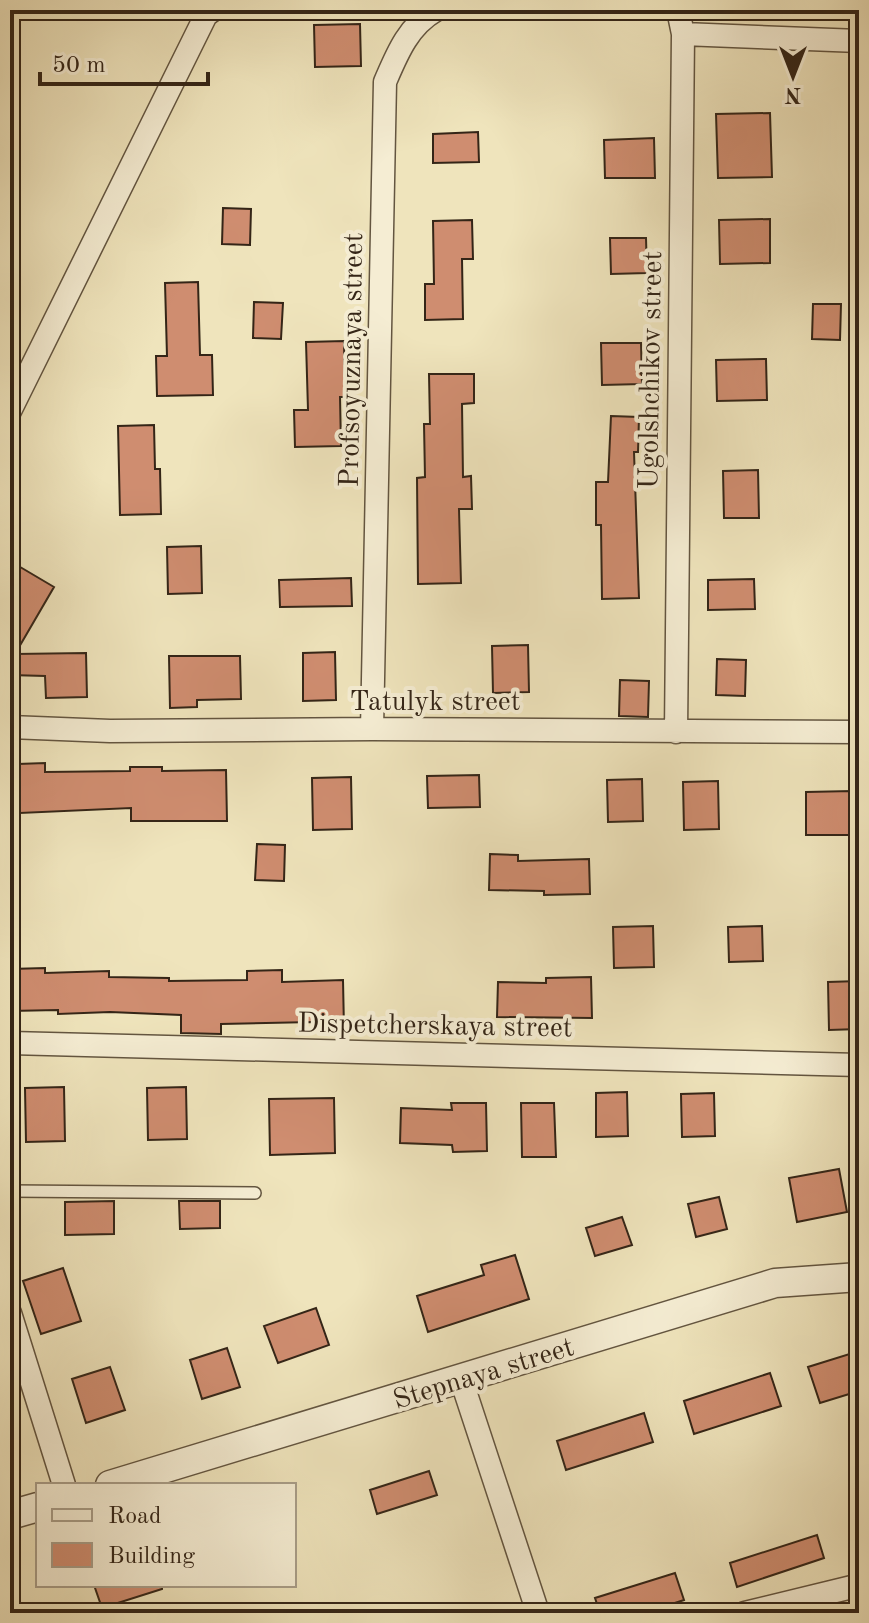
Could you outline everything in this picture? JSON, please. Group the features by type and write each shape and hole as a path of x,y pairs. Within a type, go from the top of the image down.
{"street":[{"path":"10,411 160,104 206,15 213,10"},
{"name":"Profsoyuznaya street","path":"372,729 385,82 400,47 423,18 436,10"},
{"name":"Ugolshchikov street","path":"676,732 683,34 678,10"},
{"path":"683,34 859,41"},
{"name":"Tatulyk street","path":"10,727 110,731 859,732"},
{"name":"Dispetcherskaya street","path":"10,1043 859,1065"},
{"name":"Stepnaya street","path":"117,1483 775,1283 859,1277"},
{"path":"10,1313 16,1352 63,1483"},
{"path":"461,1379 538,1613"},
{"path":"10,1515 36,1508"},
{"path":"745,1613 852,1587 859,1590"}],"lane":[{"path":"10,1191 255,1193"}],"building":[{"path":"360,24 361,66 315,67 314,25"},
{"path":"770,113 772,177 718,178 716,114"},
{"path":"478,132 479,162 433,163 433,134"},
{"path":"654,138 655,178 605,178 604,140"},
{"path":"223,208 251,209 250,245 222,244"},
{"path":"770,219 770,263 720,264 719,220"},
{"path":"472,220 473,259 462,259 463,319 425,320 425,284 434,284 433,221"},
{"path":"610,238 646,238 647,273 611,274"},
{"path":"198,282 200,355 212,355 213,395 157,396 156,356 167,356 165,283"},
{"path":"254,302 283,303 281,339 253,338"},
{"path":"813,304 841,304 840,340 812,339"},
{"path":"344,341 345,397 340,397 341,446 295,447 294,410 308,410 306,342"},
{"path":"601,343 641,343 642,384 602,385"},
{"path":"766,359 767,400 717,401 716,360"},
{"path":"429,374 474,374 474,403 462,404 463,477 471,476 472,509 459,509 461,583 418,584 417,478 425,477 424,424 430,424"},
{"path":"611,416 639,417 638,452 634,452 639,598 602,599 601,525 596,525 596,482 608,482"},
{"path":"154,425 155,469 160,469 161,514 120,515 118,426"},
{"path":"758,470 759,518 724,518 723,471"},
{"path":"201,546 202,593 168,594 167,547"},
{"path":"10,561 54,587 15,654 86,653 87,697 46,698 45,676 10,675"},
{"path":"351,578 352,606 280,607 279,580"},
{"path":"754,579 755,609 708,610 708,580"},
{"path":"528,645 529,692 493,693 492,646"},
{"path":"335,652 336,700 303,701 303,653"},
{"path":"169,656 240,656 241,699 197,700 197,707 170,708"},
{"path":"717,659 746,660 745,696 716,695"},
{"path":"620,680 649,681 648,717 619,716"},
{"path":"45,763 45,772 130,771 130,767 162,767 162,771 226,770 227,821 131,821 131,808 20,813 18,764"},
{"path":"479,775 480,807 428,808 427,776"},
{"path":"351,777 352,829 313,830 312,778"},
{"path":"642,779 643,821 608,822 607,780"},
{"path":"718,781 719,829 684,830 683,782"},
{"path":"852,791 853,835 806,835 806,792"},
{"path":"257,844 285,845 284,881 255,880"},
{"path":"490,854 518,855 518,861 589,859 590,894 544,895 544,891 489,890"},
{"path":"653,926 654,967 614,968 613,927"},
{"path":"762,926 763,961 729,962 728,927"},
{"path":"45,968 45,973 109,971 109,977 169,978 169,981 247,980 247,971 282,970 282,982 343,980 344,1029 313,1030 313,1022 221,1024 221,1034 181,1033 181,1015 10,1011 10,969"},
{"path":"591,977 592,1018 497,1017 498,982 546,983 546,978"},
{"path":"859,981 859,1029 829,1030 828,982"},
{"path":"64,1087 65,1141 26,1142 25,1088"},
{"path":"186,1087 187,1139 148,1140 147,1088"},
{"path":"627,1092 628,1136 596,1137 596,1093"},
{"path":"714,1093 715,1136 682,1137 681,1094"},
{"path":"334,1098 335,1153 270,1155 269,1099"},
{"path":"451,1103 486,1103 487,1151 453,1152 452,1145 400,1143 401,1108 452,1110"},
{"path":"521,1103 554,1103 556,1157 522,1157"},
{"path":"839,1169 847,1212 797,1222 789,1178"},
{"path":"719,1197 727,1229 696,1237 688,1204"},
{"path":"114,1201 114,1234 65,1235 65,1202"},
{"path":"179,1201 220,1201 220,1228 180,1229"},
{"path":"622,1217 632,1245 595,1256 586,1228"},
{"path":"515,1255 529,1299 428,1332 417,1296 484,1275 481,1265"},
{"path":"63,1268 81,1321 41,1334 23,1281"},
{"path":"316,1308 329,1345 278,1363 264,1326"},
{"path":"227,1348 240,1387 202,1399 190,1360"},
{"path":"859,1351 859,1391 820,1403 808,1367"},
{"path":"110,1367 125,1410 86,1423 72,1379"},
{"path":"770,1373 781,1406 694,1434 684,1401"},
{"path":"644,1413 653,1442 566,1470 557,1441"},
{"path":"429,1471 437,1495 377,1514 370,1490"},
{"path":"817,1535 824,1558 737,1587 730,1563"},
{"path":"675,1573 684,1600 644,1613 600,1613 595,1598"},
{"path":"95,1587 162,1587 162,1589 102,1608"}]}
